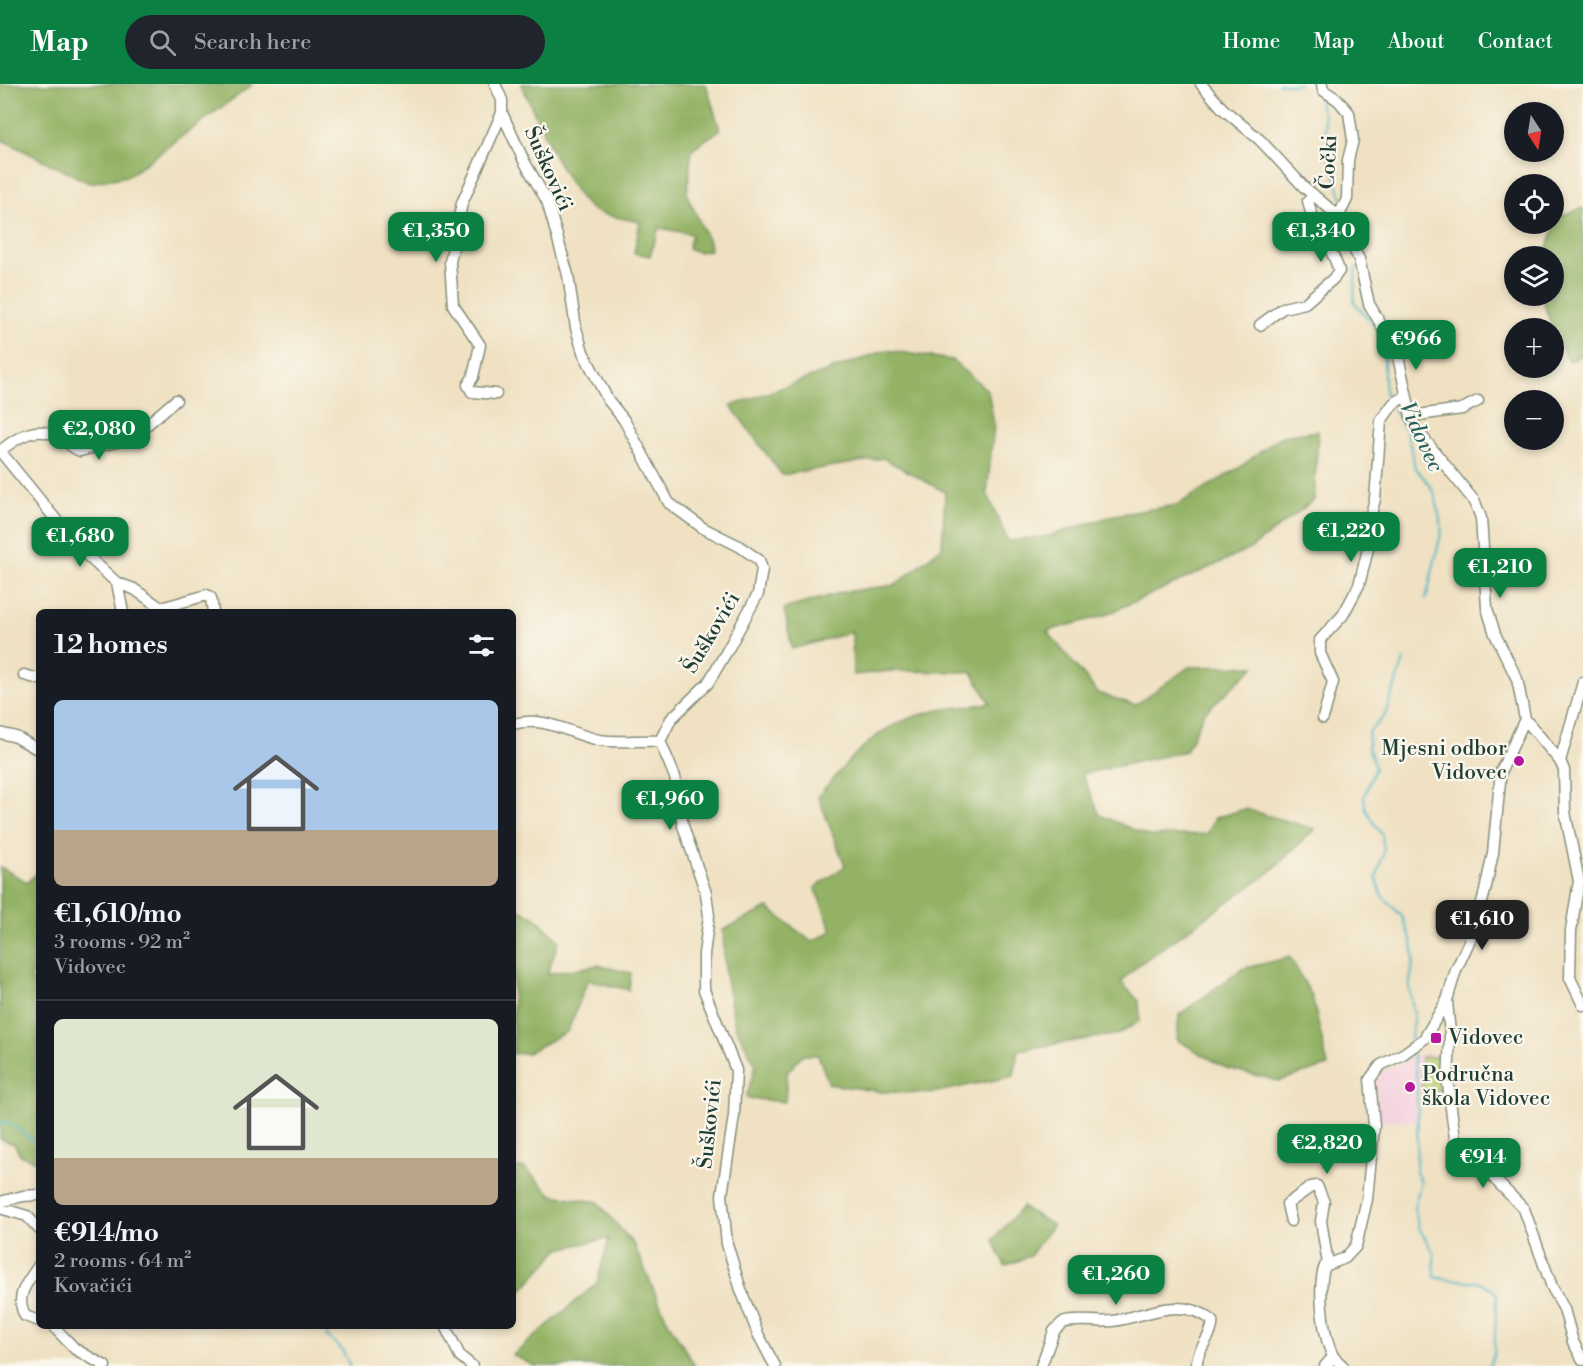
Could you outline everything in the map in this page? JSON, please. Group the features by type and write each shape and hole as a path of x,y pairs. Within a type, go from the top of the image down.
{"street":[{"name":"Šuškovići","path":"495,84 502,100 502,113 462,203 450,262 453,305 480,345 473,377 468,385 472,392 496,394"},
{"path":"1201,84 1223,109 1260,140 1336,214 1357,256 1369,304 1397,352 1410,416 1417,430 1465,487 1480,518 1487,608 1496,634 1517,679 1526,719 1560,760 1565,776 1565,812 1581,882 1570,930 1570,978 1583,1005"},
{"name":"Čočki","path":"1322,84 1323,90 1338,100 1349,113 1353,140 1348,160 1347,199 1341,211 1336,214"},
{"name":"Šuškovići","path":"502,113 524,161 547,201 568,275 578,336 583,352 608,400 624,420 669,503 703,528 752,555 759,560 762,569 758,594 727,651 708,683 678,710 660,741 675,777 683,826 706,893 709,916 704,954 704,990 736,1070 734,1116 722,1195 728,1244 741,1290 758,1334 775,1366"},
{"path":"1260,325 1280,313 1283,308 1305,303 1339,271 1330,248 1312,218 1308,201 1314,195"},
{"path":"1323,718 1333,682 1320,654 1320,640 1343,615 1359,585 1369,545 1368,526 1375,499 1378,432 1381,421 1391,405 1406,396"},
{"path":"176,400 136,434 121,441 80,451 50,432 40,430 18,437 0,451 3,462 79,548 117,583 134,589 161,608 207,595 211,598 213,609"},
{"path":"1410,416 1462,409 1478,401"},
{"path":"117,583 122,609"},
{"path":"24,675 36,678"},
{"path":"1560,760 1583,682"},
{"path":"1343,1366 1334,1357 1321,1297 1322,1272 1328,1264 1345,1258 1356,1246 1367,1198 1374,1135 1370,1079 1381,1065 1411,1049 1424,1039 1447,1000 1456,970 1474,931 1485,891 1493,854 1501,771 1526,719"},
{"path":"516,723 529,721 546,723 600,740 660,741"},
{"path":"0,733 16,737 36,748"},
{"path":"1570,930 1583,936"},
{"path":"1447,1000 1450,1034 1448,1085 1455,1140 1524,1209 1552,1287 1564,1309 1573,1342 1583,1359 1582,1366"},
{"path":"1291,1221 1287,1204 1311,1187 1317,1186 1324,1202 1321,1221 1328,1264"},
{"path":"0,1202 36,1195"},
{"path":"0,1208 27,1216 36,1226"},
{"path":"36,1269 25,1284 20,1299 25,1316 36,1320"},
{"path":"1041,1366 1054,1331 1066,1322 1112,1321 1166,1307 1204,1315 1213,1323 1198,1356 1197,1366"},
{"path":"56,1329 75,1349 105,1366"},
{"path":"446,1329 460,1356 472,1366"},
{"path":"1325,1366 1334,1357"}],"shaded area":[{"name":"Područna škola Vidovec","path":"1442,1054 1443,1093 1415,1094 1416,1120 1378,1122 1376,1081 1382,1072 1416,1055"}],"green space":[{"path":"0,84 252,85 128,176 89,183 0,139"},
{"path":"521,84 706,84 720,130 692,149 687,195 709,242 710,250 698,252 688,248 692,234 659,228 650,256 634,253 640,222 595,211 581,199 561,169"},
{"path":"1583,208 1583,354 1569,362 1564,352 1564,318 1549,318 1544,306 1564,306 1564,246 1548,246 1552,234 1564,234 1564,214"},
{"path":"886,350 952,360 988,391 994,424 987,493 1008,541 1049,536 1115,515 1177,505 1239,468 1281,436 1318,431 1314,500 1250,549 1103,616 1047,631 1098,693 1135,705 1189,667 1255,666 1204,713 1186,751 1082,774 1100,815 1148,836 1207,834 1215,818 1245,809 1315,829 1269,873 1137,966 1121,982 1139,1001 1140,1021 1119,1034 1018,1050 1014,1076 932,1093 882,1092 829,1084 818,1055 802,1055 787,1073 785,1102 746,1098 756,1065 735,1026 725,974 723,930 768,908 812,942 832,931 815,888 845,866 818,796 856,754 882,732 897,723 935,711 990,703 972,672 891,671 853,675 852,632 792,649 784,609 843,592 895,585 942,547 945,492 883,458 782,475 731,406"},
{"path":"0,867 27,882 36,874 36,967 30,980 36,982 36,1160 21,1156 14,1144 0,1139"},
{"path":"516,909 534,916 559,941 547,974 598,965 631,973 629,990 588,980 568,1031 527,1053 516,1054"},
{"path":"1290,957 1312,996 1328,1066 1279,1081 1226,1068 1177,1040 1179,1015 1242,969"},
{"path":"1421,1057 1440,1057 1441,1090 1422,1091"},
{"path":"516,1168 525,1168 552,1195 598,1202 634,1245 666,1318 695,1366 534,1366 513,1355 597,1283 609,1238 559,1249 516,1297"},
{"path":"1022,1207 1053,1225 1030,1256 1005,1266 993,1240"}],"waterway":[{"name":"Vidovec","path":"1279,84 1300,84"},
{"name":"Vidovec","path":"1314,84 1324,117 1329,156 1342,200"},
{"name":"Vidovec","path":"1346,211 1356,243"},
{"name":"Vidovec","path":"1356,266 1354,302 1379,332"},
{"name":"Vidovec","path":"1382,337 1384,378 1389,402"},
{"name":"Vidovec","path":"1393,409 1407,432 1415,468 1435,495 1442,529 1426,599"},
{"name":"Vidovec","path":"1404,660 1385,715 1369,732 1368,747 1375,768 1364,797 1366,810 1382,835 1384,851 1376,878 1382,896 1402,916 1412,943 1414,957 1409,988 1414,1014 1410,1045"},
{"name":"Vidovec","path":"1412,1051 1416,1072 1418,1116 1416,1172 1421,1182 1414,1208 1419,1228 1434,1253 1435,1277 1484,1284 1497,1295 1494,1352 1490,1366"},
{"path":"0,1123 9,1122 36,1144"},
{"path":"326,1335 342,1350 350,1366"}],"place":[{"name":"Mjesni odbor Vidovec","path":"1519,761"},
{"name":"Vidovec","path":"1436,1038"},
{"name":"Područna škola Vidovec","path":"1410,1087"}]}
